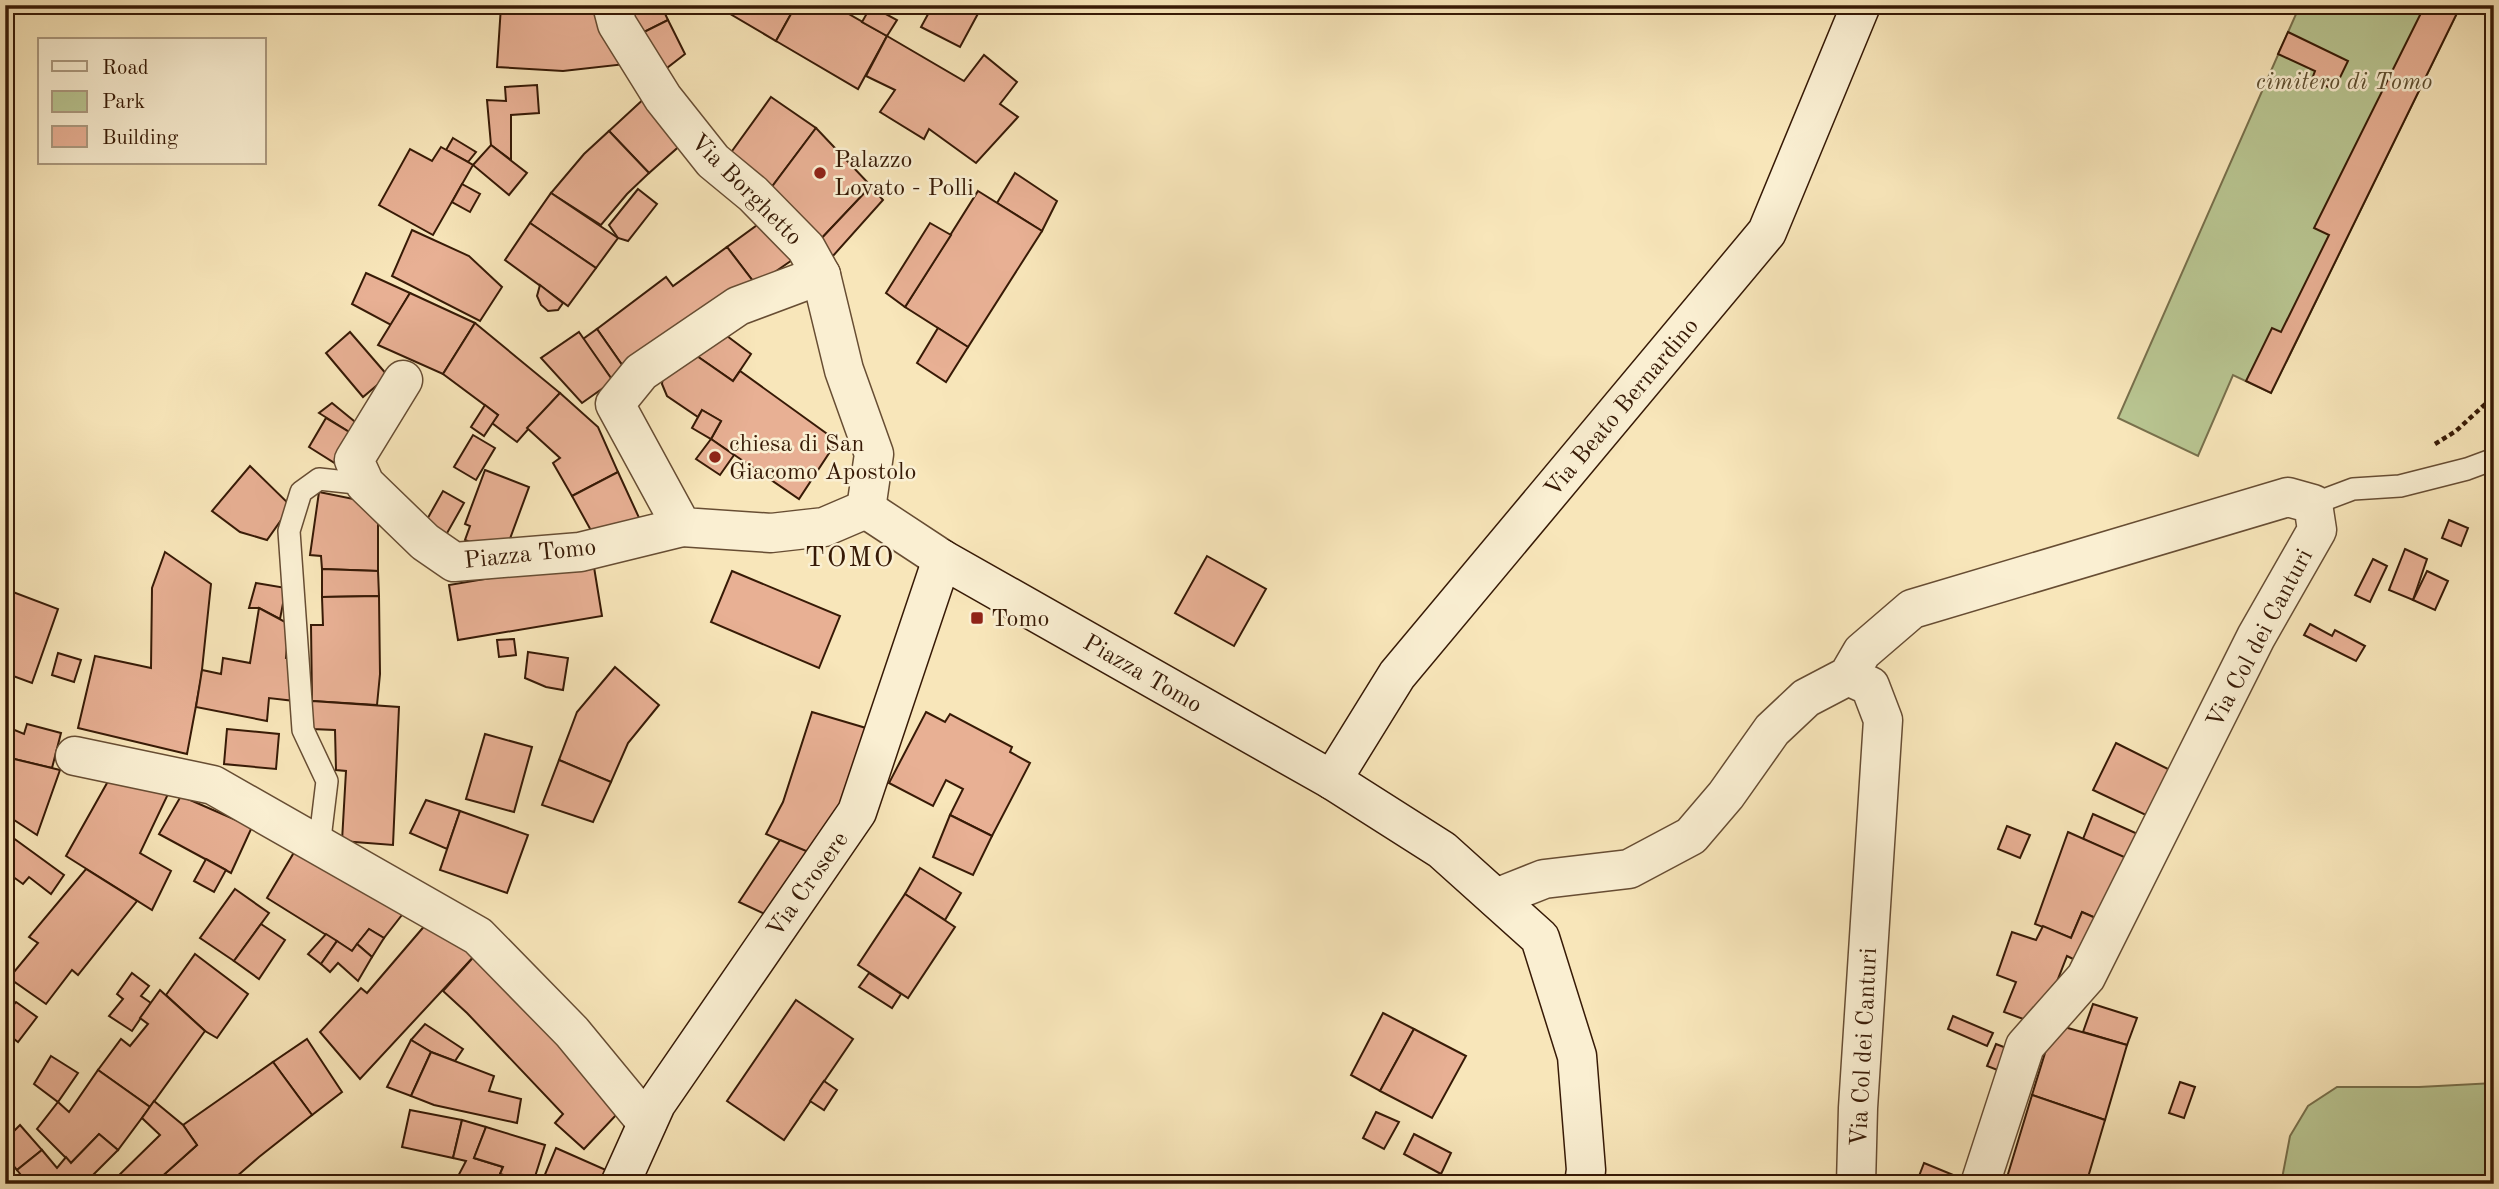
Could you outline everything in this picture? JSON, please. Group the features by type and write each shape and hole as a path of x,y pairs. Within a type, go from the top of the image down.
{"street":[{"name":"Via Borghetto","path":"612,5 617,24 663,98 713,161 753,194 806,248 821,275 844,370 874,454 866,509"},
{"name":"Via Beato Bernardino","path":"1332,780 1397,675 1767,232 1861,5"},
{"path":"682,527 615,404 642,372 738,306 821,275"},
{"path":"365,484 355,460 403,380"},
{"name":"Piazza Tomo","path":"365,484 425,542 454,562 580,552 682,527 771,533 824,527 866,509 942,559 1332,780 1442,850 1541,938 1577,1056 1586,1170 1584,1184"},
{"path":"1496,898 1544,879 1629,869 1691,836 1726,795 1772,730 1806,698 1848,676 1862,652 1912,609 2288,497 2313,504"},
{"name":"Via Col dei Canturi","path":"1980,1184 2025,1046 2086,977 2256,637 2317,530 2313,504"},
{"name":"Via Crosere","path":"620,1184 656,1104 858,812 942,559"},
{"name":"Via Col dei Canturi","path":"1848,676 1870,686 1883,720 1858,1108 1856,1184"},
{"path":"75,756 212,785 478,936 572,1032 647,1123"}],"lane":[{"path":"2313,504 2353,489 2400,486 2467,469 2494,459"},
{"path":"319,847 327,780 303,730 289,531 301,492 319,479 365,484"}],"green space":[{"name":"cimitero di Tomo","path":"2300,5 2461,5 2271,393 2233,375 2198,456 2118,418"},
{"path":"2494,1083 2494,1184 2281,1184 2290,1136 2308,1106 2337,1087"}],"building":[{"path":"407,5 473,5 473,13 407,14"},
{"path":"599,5 626,64 563,71 497,67 501,6"},
{"path":"621,5 661,5 668,20 636,36"},
{"path":"715,5 796,5 776,41"},
{"path":"796,5 833,5 887,36 858,89 776,41"},
{"path":"933,5 976,5 981,8 960,47 921,27"},
{"path":"2425,5 2461,5 2271,393 2246,381 2272,328 2281,332 2329,235 2314,228"},
{"path":"871,6 897,20 887,36 862,22"},
{"path":"668,20 685,54 663,71 636,36"},
{"path":"2288,32 2348,61 2334,90 2312,79 2315,71 2278,54"},
{"path":"887,36 964,81 984,55 1017,82 1000,104 1018,117 976,163 929,129 924,139 880,112 895,90 866,76"},
{"path":"537,85 539,113 511,115 511,160 491,145 487,100 506,101 505,87"},
{"path":"648,95 684,142 649,173 609,131"},
{"path":"771,97 816,128 768,192 727,158"},
{"name":"Palazzo Lovato - Polli","path":"816,128 871,186 818,242 768,192"},
{"path":"609,131 649,173 601,225 551,193 584,154"},
{"path":"453,138 476,152 468,162 446,150"},
{"path":"491,145 527,173 509,195 473,165"},
{"path":"441,147 473,165 433,235 379,205 410,149 432,161"},
{"path":"1015,173 1057,201 1042,231 997,203"},
{"path":"462,184 480,194 470,212 452,202"},
{"path":"871,186 883,200 832,257 818,242"},
{"path":"638,189 657,204 628,241 618,238 609,225"},
{"path":"978,191 1042,231 968,347 905,307"},
{"path":"551,193 618,238 596,268 530,223"},
{"path":"764,220 795,258 756,285 727,247"},
{"path":"530,223 596,268 568,306 505,260"},
{"path":"930,223 951,235 905,307 886,293"},
{"path":"412,230 469,256 502,287 480,321 392,276"},
{"path":"727,247 756,285 627,372 597,329 666,277 673,286"},
{"path":"366,273 410,293 391,325 352,304"},
{"path":"540,285 563,303 558,310 548,311 541,305 537,296"},
{"path":"410,293 475,323 443,374 378,345"},
{"path":"475,323 560,393 517,442 492,423 498,415 443,374"},
{"path":"938,328 968,347 946,382 917,363"},
{"path":"597,329 627,372 613,381 583,339"},
{"path":"719,330 751,354 733,381 694,354"},
{"path":"350,332 388,376 363,397 326,353"},
{"path":"579,332 613,381 582,403 541,358"},
{"path":"694,354 733,381 740,371 837,441 799,499 711,439 721,421 702,410 698,417 667,396 662,384 663,376"},
{"path":"560,393 598,427 618,472 572,496 553,463 560,458 527,428"},
{"path":"332,403 365,430 359,438 319,413"},
{"path":"485,405 498,415 484,436 471,427"},
{"path":"702,410 721,421 711,439 692,428"},
{"path":"326,418 359,438 341,467 309,447"},
{"path":"473,435 495,448 476,480 454,467"},
{"name":"chiesa di San Giacomo Apostolo","path":"711,439 734,455 720,475 696,459"},
{"path":"250,466 291,506 267,540 240,532 212,511"},
{"path":"485,470 529,487 504,555 465,540 470,526 465,524"},
{"path":"618,472 641,522 599,545 572,496"},
{"path":"443,491 464,503 446,535 425,523"},
{"path":"319,492 378,504 378,571 322,569 321,556 310,555"},
{"path":"2449,520 2468,528 2461,546 2442,538"},
{"path":"2405,549 2427,559 2413,600 2389,590"},
{"path":"165,552 211,584 201,679 187,754 78,728 95,656 151,668 152,588"},
{"path":"1207,556 1266,589 1234,646 1175,613"},
{"path":"2373,559 2387,566 2370,602 2355,595"},
{"path":"593,561 602,616 458,640 449,585"},
{"path":"322,569 378,571 379,596 322,597"},
{"path":"732,571 840,616 819,668 711,622"},
{"path":"2427,571 2448,581 2435,610 2413,600"},
{"path":"256,583 286,588 280,619 259,608 249,608"},
{"path":"5,589 58,609 32,683 5,673"},
{"path":"379,596 380,674 377,705 312,701 311,625 323,625 322,597"},
{"path":"259,608 289,624 286,658 294,660 295,701 269,698 267,721 196,707 202,670 221,674 223,658 250,663"},
{"path":"2310,624 2332,636 2335,630 2365,646 2356,661 2304,635"},
{"path":"514,639 516,655 499,657 497,640"},
{"path":"528,652 568,658 563,690 546,687 525,678"},
{"path":"58,653 81,660 74,682 52,675"},
{"path":"615,667 659,705 628,743 611,782 559,760 577,712"},
{"path":"312,701 399,707 393,845 342,841 346,771 336,770 335,730 312,729"},
{"path":"812,712 866,728 838,815 816,856 766,834 783,802"},
{"path":"926,712 945,722 950,714 1012,747 1010,752 1030,763 992,836 950,815 963,789 946,780 933,806 889,783"},
{"path":"27,724 61,733 52,768 10,758 5,767 5,726 24,734"},
{"path":"227,729 279,734 276,769 224,764"},
{"path":"485,734 532,747 514,812 466,799"},
{"path":"2116,743 2172,771 2150,817 2093,790"},
{"path":"10,758 60,770 37,835 5,814 5,771"},
{"path":"559,760 611,782 593,822 542,805"},
{"path":"111,776 169,792 140,853 171,871 152,910 66,856"},
{"path":"181,796 252,827 231,873 159,834"},
{"path":"426,800 460,811 447,849 410,833"},
{"path":"460,811 528,835 507,893 440,870"},
{"path":"2093,814 2140,835 2129,860 2083,839"},
{"path":"950,815 992,836 973,875 933,857"},
{"path":"2007,826 2030,835 2020,858 1998,849"},
{"path":"5,832 64,875 51,894 29,877 23,884 5,871"},
{"path":"2068,832 2131,860 2107,923 2082,912 2071,938 2035,924"},
{"path":"780,840 811,853 771,917 739,902"},
{"path":"299,844 405,911 384,938 369,929 352,951 267,898"},
{"path":"206,859 226,870 214,892 194,881"},
{"path":"920,868 961,893 945,920 905,894"},
{"path":"86,869 137,901 78,975 72,970 46,1004 9,978 38,943 29,937"},
{"path":"235,889 269,913 234,961 200,938"},
{"path":"905,894 955,927 908,998 858,965"},
{"path":"2082,912 2107,923 2081,963 2067,956 2040,1025 2004,1012 2016,982 1997,975 2012,932 2036,940 2043,926 2071,938"},
{"path":"433,916 478,952 360,1079 320,1032 361,988 367,993"},
{"path":"261,924 285,940 259,979 234,961"},
{"path":"369,929 384,938 372,957 357,944"},
{"path":"326,934 337,941 321,964 308,954"},
{"path":"337,941 352,951 357,944 372,957 358,981 338,963 330,972 321,964"},
{"path":"478,952 618,1113 584,1149 555,1123 563,1114 443,991"},
{"path":"195,954 248,994 217,1038 205,1031 166,995"},
{"path":"132,973 149,986 141,996 151,1003 132,1031 109,1016 123,999 117,994"},
{"path":"869,973 901,994 892,1008 859,987"},
{"path":"160,990 205,1031 150,1107 98,1070 121,1039 130,1046 148,1024 140,1018"},
{"path":"796,1000 853,1039 784,1140 727,1101"},
{"path":"16,1002 37,1017 18,1042 5,1032 5,1016"},
{"path":"2093,1004 2137,1018 2127,1045 2083,1032"},
{"path":"1383,1013 1414,1029 1380,1091 1351,1075"},
{"path":"1953,1016 1993,1033 1987,1046 1948,1029"},
{"path":"425,1024 463,1049 455,1061 431,1052 411,1040"},
{"path":"2054,1024 2127,1045 2105,1120 2032,1095"},
{"path":"1414,1029 1466,1056 1432,1118 1380,1091"},
{"path":"307,1039 342,1092 312,1115 273,1062"},
{"path":"411,1040 431,1052 411,1096 387,1087"},
{"path":"1996,1044 2009,1049 2000,1071 1987,1066"},
{"path":"431,1052 494,1076 489,1091 521,1099 517,1123 434,1105 411,1096"},
{"path":"51,1056 78,1073 58,1102 34,1084"},
{"path":"273,1062 312,1115 228,1184 163,1184 159,1179 197,1145 183,1125"},
{"path":"98,1070 150,1107 118,1150 99,1134 71,1163 37,1129 58,1102 69,1112"},
{"path":"824,1081 837,1090 824,1110 810,1101"},
{"path":"2180,1082 2195,1087 2184,1118 2169,1113"},
{"path":"2032,1095 2105,1120 2086,1184 2005,1184"},
{"path":"154,1101 183,1125 197,1145 159,1179 163,1184 110,1184 160,1135 142,1118"},
{"path":"410,1110 462,1120 453,1158 402,1147"},
{"path":"1376,1112 1399,1122 1384,1149 1363,1138"},
{"path":"462,1120 486,1127 474,1158 503,1167 500,1174 508,1177 505,1184 455,1182 466,1161 453,1158"},
{"path":"20,1125 42,1150 17,1170 5,1156 5,1140"},
{"path":"486,1127 545,1145 533,1183 500,1174 503,1167 474,1158"},
{"path":"99,1134 118,1150 84,1184 69,1177 61,1184 28,1184 17,1170 42,1150 57,1168 66,1157 71,1163"},
{"path":"1414,1134 1451,1153 1441,1174 1404,1154"},
{"path":"556,1148 615,1174 611,1184 541,1184"},
{"path":"1924,1163 1963,1179 1960,1184 1916,1184"}],"place":[{"name":"Palazzo Lovato - Polli","path":"820,173"},
{"name":"chiesa di San Giacomo Apostolo","path":"715,457"},
{"name":"Tomo","path":"977,618"}],"district":[{"name":"TOMO","path":"850,556"}]}
